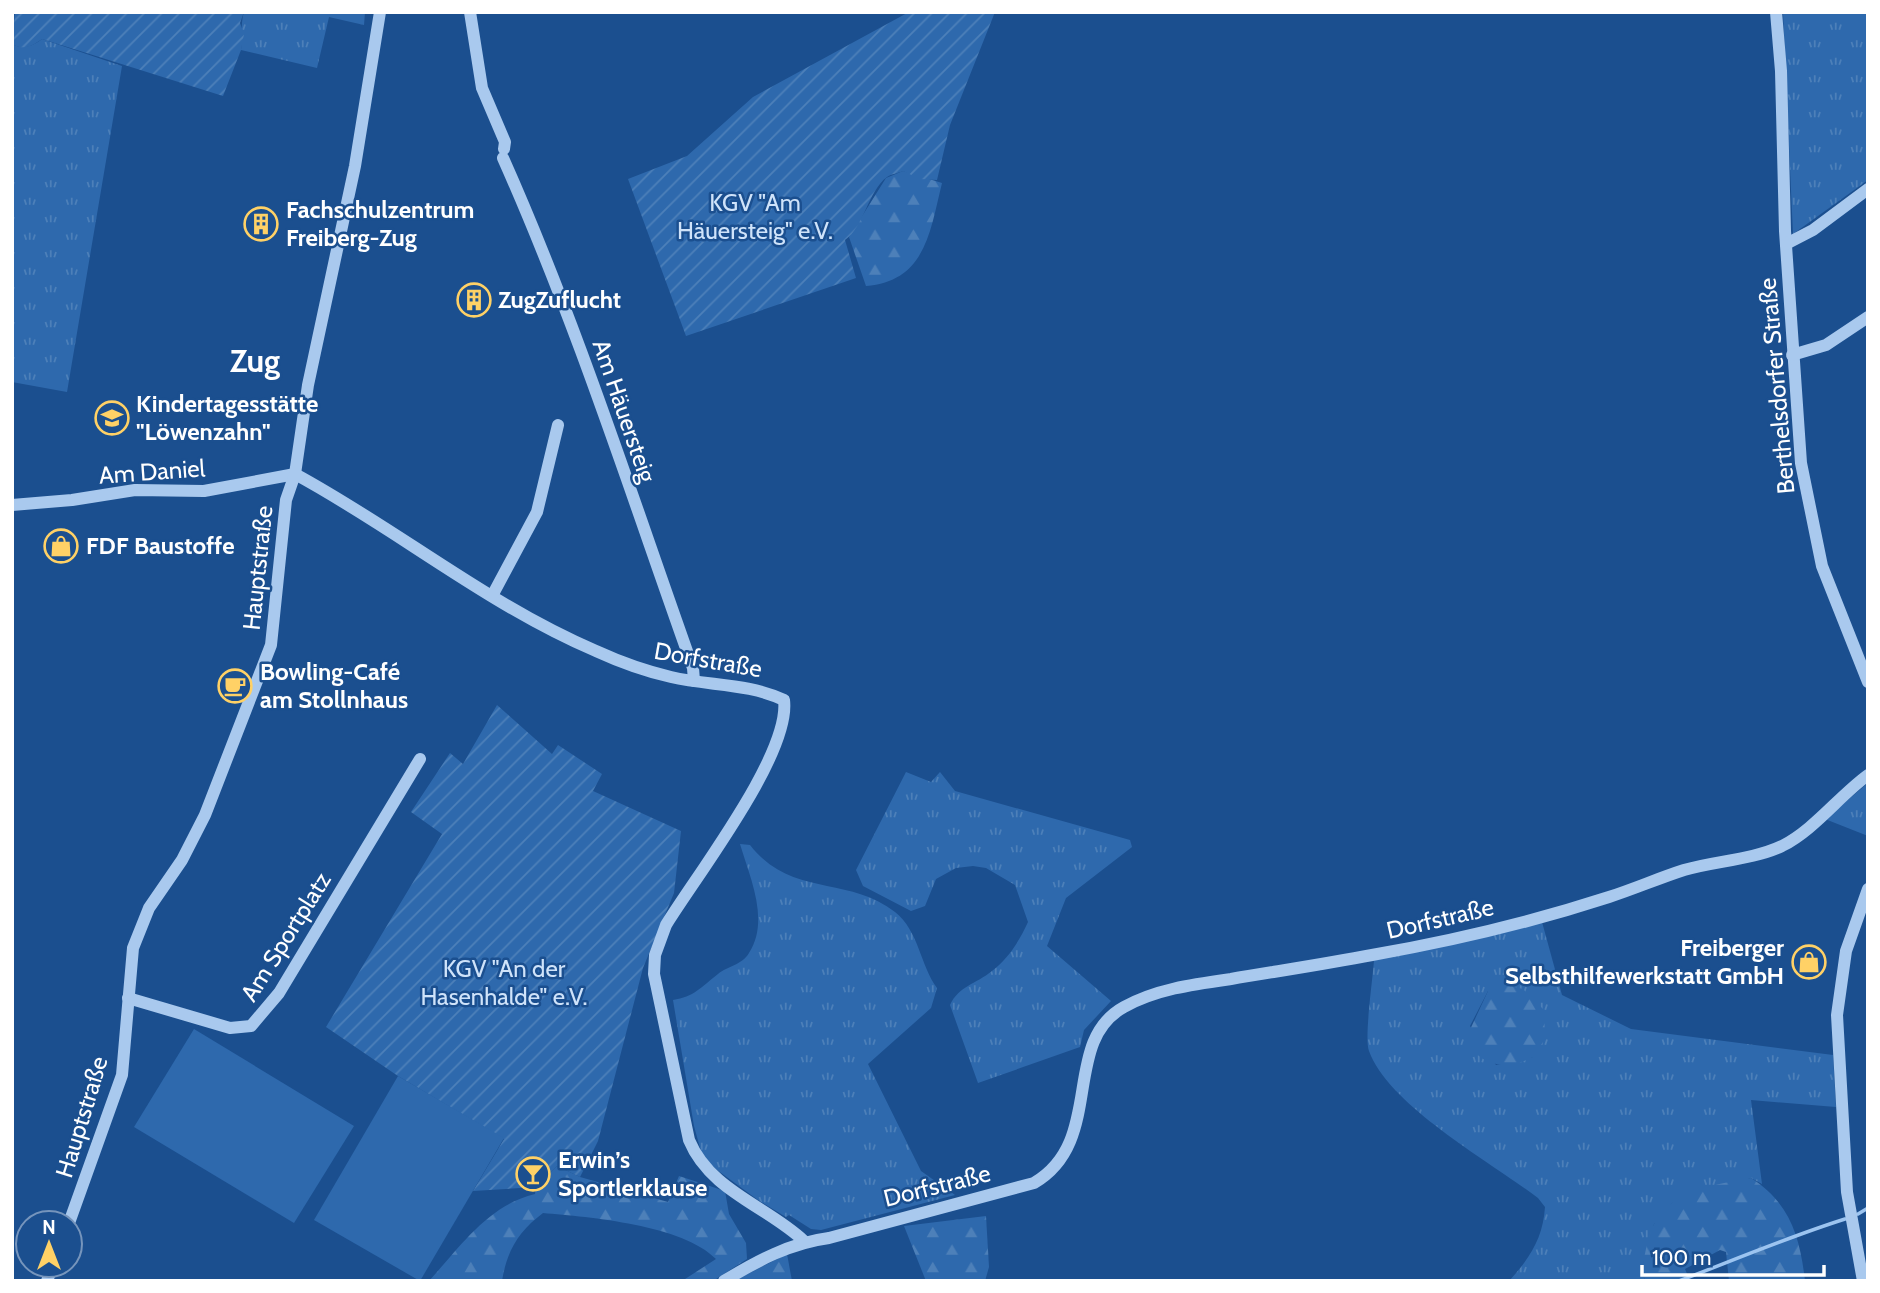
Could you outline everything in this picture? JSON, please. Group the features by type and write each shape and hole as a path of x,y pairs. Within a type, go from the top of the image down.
{"street":[{"name":"Hauptstraße","path":"74,1209 122,1075 133,948 149,908 182,860 205,814 271,645 281,531 295,474 308,385 355,166 380,12"},
{"name":"Am Häuersteig","path":"470,12 482,88 505,142 504,153 599,399 638,519 693,668 694,681"},
{"name":"Berthelsdorfer Straße","path":"1776,12 1781,71 1792,355 1801,463 1822,566 1868,682"},
{"name":"Berthelsdorfer Straße","path":"1786,244 1813,230 1868,189"},
{"path":"1792,355 1826,345 1868,317"},
{"path":"492,596 537,512 558,425"},
{"name":"Am Daniel","path":"12,505 72,500 135,490 204,491 295,474"},
{"name":"Dorfstraße","path":"295,474 492,596 593,650 640,669 694,681 768,692 785,700 784,722 757,780 666,925 655,955 655,990 677,1075 689,1140 697,1158 726,1188 783,1222 804,1241 829,1238 1034,1183 1043,1177 1065,1155 1073,1138 1088,1059 1101,1028 1110,1016 1138,1000 1181,987 1374,955 1479,932 1611,896 1686,869 1772,849 1797,836 1868,775"},
{"name":"Am Sportplatz","path":"128,998 230,1028 251,1026 279,993 420,759"},
{"path":"1863,1281 1847,1192 1837,1014 1846,951 1868,889"},
{"path":"723,1281 761,1259 804,1241"}],"green space":[{"path":"15,12 244,12 240,23 244,34 241,50 223,96 42,39 28,47 16,46 12,44"},
{"path":"244,12 365,12 364,25 329,17 317,68 241,50"},
{"name":"KGV \"Am Häuersteig\" e.V.","path":"909,12 995,12 950,125 937,180 920,179 903,171 889,176 881,183 857,227 845,240 856,278 686,336 628,179 687,156 753,97"},
{"path":"1783,12 1868,12 1868,180 1793,234"},
{"path":"42,39 122,66 67,392 12,382 12,44 28,46"},
{"path":"903,171 942,183 934,219 922,251 902,275 866,286 849,237 886,178"},
{"name":"KGV \"An der Hasenhalde\" e.V.","path":"497,705 552,754 558,745 602,774 593,791 681,831 674,893 643,968 598,1141 580,1177 557,1166 536,1187 473,1191 504,1139 398,1076 326,1027 442,834 411,812 450,753 463,764"},
{"path":"906,772 931,782 940,772 955,791 1130,840 1132,847 1066,898 1047,946 1111,1001 1084,1030 1080,1047 978,1083 950,1005 963,989 1003,961 1028,922 1015,885 986,868 956,868 936,879 925,906 911,911 863,886 856,870"},
{"path":"1868,783 1868,836 1825,819"},
{"path":"740,844 750,845 766,862 783,873 801,880 858,893 877,901 895,912 909,929 937,988 931,1008 868,1064 921,1171 955,1195 821,1230 811,1229 758,1200 713,1167 702,1155 694,1126 673,1000 692,994 722,971 743,960 755,940 758,927 756,899"},
{"path":"1542,922 1562,995 1631,1029 1833,1055 1836,1107 1751,1100 1762,1184 1751,1178 1672,1203 1654,1224 1641,1272 1646,1281 1509,1281 1534,1247 1545,1207 1538,1198 1443,1132 1397,1092 1380,1072 1368,1044 1374,960","holes":["1488,991 1533,1057 1496,1065 1470,1026"]},
{"path":"1511,986 1523,989 1544,1010 1545,1039 1533,1057 1502,1065 1492,1063 1476,1053 1468,1034 1488,991"},
{"path":"194,1029 354,1126 294,1223 134,1127"},
{"path":"398,1076 504,1138 420,1281 314,1220"},
{"path":"557,1166 580,1177 668,1202 679,1176 725,1191 729,1214 746,1243 747,1259 713,1281 682,1281 716,1259 701,1247 659,1231 610,1220 543,1213 515,1242 502,1281 429,1281 489,1217 503,1207 535,1194 536,1187"},
{"path":"1751,1178 1775,1198 1791,1222 1800,1250 1805,1281 1729,1281 1726,1252 1720,1250 1685,1269 1690,1281 1646,1281 1641,1272 1646,1247 1654,1224 1662,1212 1684,1195 1697,1190"},
{"path":"986,1216 989,1267 985,1281 926,1281 904,1226"},
{"path":"787,1254 792,1281 734,1281"}],"waterway":[{"path":"1858,1214 1868,1208"},
{"path":"1679,1281 1845,1219"}],"place":[{"name":"Fachschulzentrum Freiberg-Zug","path":"261,224"},
{"name":"ZugZuflucht","path":"474,300"},
{"name":"Kindertagesstätte \"Löwenzahn\"","path":"112,418"},
{"name":"FDF Baustoffe","path":"61,546"},
{"name":"Bowling-Café am Stollnhaus","path":"235,686"},
{"name":"Freiberger Selbsthilfewerkstatt GmbH","path":"1809,962"},
{"name":"Erwin’s Sportlerklause","path":"533,1174"}],"district":[{"name":"Zug","path":"255,361"}]}
